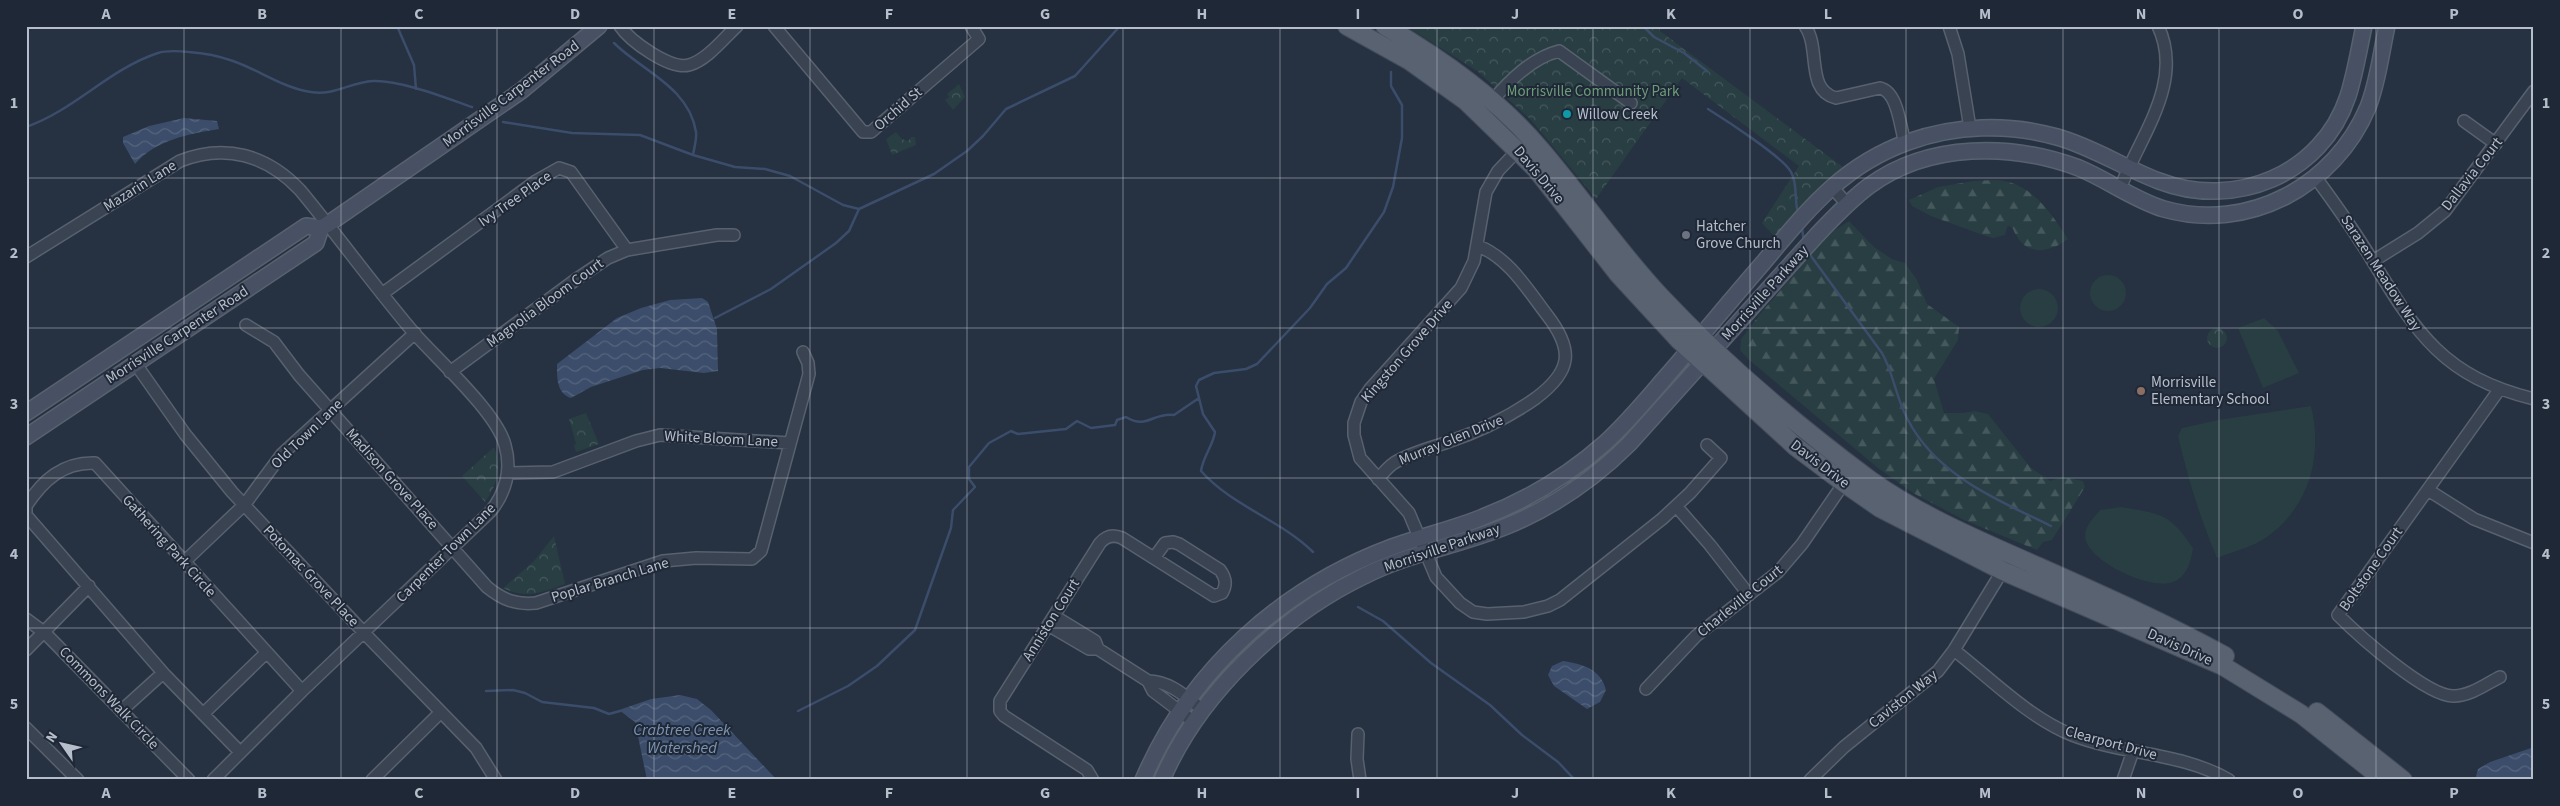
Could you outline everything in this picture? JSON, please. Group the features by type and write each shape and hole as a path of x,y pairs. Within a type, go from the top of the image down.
{"main road":[{"name":"Morrisville Carpenter Road","path":"26,437 316,243 325,226 520,91 599,26"},
{"name":"Davis Drive","path":"1348,26 1410,61 1466,101 1518,150 1618,275 1696,357 1796,447 1844,483 1880,508 2003,571 2223,666 2301,714 2384,780"},
{"name":"Davis Drive","path":"1385,26 1458,73 1492,101 1540,149 1627,258 1660,296 1715,350 1844,460 1886,491 1937,520 2146,616 2252,671 2301,700 2404,780"},
{"name":"Morrisville Parkway","path":"1162,780 1171,759 1198,716 1243,664 1293,621 1364,576 1506,526 1566,496 1614,459 1696,357 1702,337 1798,221 1832,186 1881,154 1926,136 1970,128 2004,128 2053,136 2074,142 2159,182 2186,188 2228,192 2270,181 2308,155 2337,120 2348,97 2364,26"},
{"name":"Morrisville Parkway","path":"1143,780 1184,705 1236,644 1279,606 1299,592 1346,566 1420,537 1482,518 1527,497 1579,464 1696,357 1715,350 1847,204 1870,185 1894,172 1927,159 1970,151 2013,152 2049,158 2082,170 2164,209 2199,215 2241,213 2274,202 2316,178 2346,147 2368,106 2387,26"},
{"name":"Morrisville Carpenter Road","path":"26,413 306,226 325,226"}],"street":[{"path":"620,26 643,49 678,65 688,65 702,57 737,26"},
{"name":"Orchid St","path":"774,26 863,132 871,132 979,39 971,26"},
{"path":"1806,26 1814,44 1817,80 1822,90 1836,98 1880,88 1886,89 1892,97 1905,143"},
{"path":"1949,26 1964,82 1970,128"},
{"path":"2120,189 2128,166 2164,90 2168,66 2166,49 2158,26"},
{"path":"1492,101 1527,67 1548,54 1559,51 1630,103"},
{"name":"Dallavia Court","path":"2372,261 2418,233 2444,210 2496,144 2534,91"},
{"path":"2464,121 2496,144"},
{"name":"Kingston Grove Drive","path":"1518,150 1498,171 1486,192 1482,204 1478,246 1474,262 1461,288 1370,389 1358,410 1354,434 1356,447 1367,468 1404,506 1420,537 1436,577 1466,608 1487,614 1536,610 1548,606 1575,590 1676,506 1721,458 1707,445"},
{"name":"Mazarin Lane","path":"26,258 169,166 190,157 210,152 240,153 274,167 300,190 325,226"},
{"name":"Ivy Tree Place","path":"382,294 536,181 559,168 571,172 627,250"},
{"name":"Sarazen Meadow Way","path":"2316,178 2401,308 2426,340 2460,369 2499,390 2534,399"},
{"path":"1832,186 1847,204"},
{"name":"Carpenter Town Lane","path":"213,780 302,691 497,504 508,473 505,444 498,429 325,226"},
{"name":"Magnolia Bloom Court","path":"450,372 598,264 627,250 717,234 734,235"},
{"name":"Murray Glen Drive","path":"1378,479 1396,462 1483,430 1512,414 1555,382 1564,366 1566,350 1556,327 1504,260 1478,246"},
{"name":"Madison Grove Place","path":"246,325 274,342 330,410 453,548"},
{"name":"Old Town Lane","path":"184,562 245,504 282,454 415,333"},
{"name":"Poplar Branch Lane","path":"453,548 493,592 512,602 525,604 536,603 663,561 696,558 752,559 761,551 765,541 809,374 808,363 803,352"},
{"name":"Potomac Grove Place","path":"135,363 185,434 232,492 476,748 496,780"},
{"name":"Boltstone Court","path":"2499,390 2338,616 2364,640 2426,686 2443,695 2459,696 2500,677"},
{"name":"White Bloom Lane","path":"508,473 553,472 636,441 660,436 790,443"},
{"name":"Gathering Park Circle","path":"240,752 163,674 26,515 26,507 40,487 56,472 85,463 95,463 302,691"},
{"name":"Charleville Court","path":"1646,689 1696,636 1765,584 1790,558 1844,483"},
{"path":"2428,490 2474,519 2534,542"},
{"path":"1676,506 1710,544 1749,595"},
{"name":"Anniston Court","path":"1093,780 1087,770 1004,716 999,706 1100,543 1108,536 1117,536 1154,558"},
{"path":"1173,542 1179,544 1220,570 1224,576 1225,589 1222,593 1214,596 1154,558 1165,543 1173,542"},
{"name":"Caviston Way","path":"1811,779 1844,747 1927,683 1954,650 2012,555"},
{"path":"26,650 45,633 89,586"},
{"name":"Commons Walk Circle","path":"26,619 45,633 189,780"},
{"path":"1051,620 1089,649 1098,649 1148,681 1163,683 1184,705 1198,716"},
{"name":"Clearport Drive","path":"1954,650 2029,710 2055,727 2083,738 2197,765 2229,780"},
{"path":"203,714 266,653"},
{"path":"121,710 163,674"},
{"path":"372,780 441,712"},
{"path":"26,728 78,780"},
{"path":"1358,734 1357,759 1360,780"},
{"path":"2123,780 2132,751"}],"green space":[{"name":"Morrisville Community Park","path":"1406,26 1660,26 1660,31 1843,167 1774,236 1762,223 1799,166 1682,78 1596,199 1531,120 1477,71"},
{"path":"959,84 965,97 953,110 945,100 949,97 947,94"},
{"path":"896,132 902,139 908,141 911,137 915,137 916,145 892,155 886,139"},
{"path":"2000,180 2025,189 2042,203 2068,239 2047,249 2033,249 2021,242 2009,226 2005,235 1993,238 1931,216 1912,206 1909,200 1938,187 1973,181"},
{"path":"1849,221 1874,247 1892,259 1905,263 1917,280 1927,304 1959,327 1958,340 1934,379 1944,413 1975,411 1988,414 2030,467 2050,481 2062,477 2083,481 2085,487 2052,540 2043,542 2037,550 1964,520 1913,493 1878,468 1748,359 1740,350 1741,339 1761,313 1830,233"},
{"path":"2108,275 2121,280 2126,293 2121,306 2108,311 2095,306 2090,293 2095,280"},
{"path":"2039,289 2052,295 2058,308 2052,321 2039,327 2026,321 2020,308 2026,295"},
{"path":"2264,318 2278,331 2299,373 2263,388 2238,328"},
{"path":"2213,328 2221,328 2227,334 2227,342 2221,348 2213,348 2207,342 2207,334"},
{"path":"2311,406 2314,424 2314,461 2310,478 2294,510 2282,524 2261,541 2217,558 2186,468 2178,436 2182,428 2218,420"},
{"path":"586,413 599,444 576,452 574,445 576,444 569,419"},
{"path":"494,447 498,461 497,476 493,489 485,502 462,476"},
{"path":"2121,507 2146,511 2163,517 2171,521 2185,536 2193,548 2185,572 2178,580 2163,584 2136,578 2107,564 2088,546 2085,532 2100,510"},
{"path":"554,536 565,584 534,594 519,594 503,588 534,561"}],"water":[{"path":"184,118 217,121 219,129 173,139 153,149 135,164 123,143 123,137 149,126"},
{"path":"702,298 708,302 717,329 718,371 704,373 660,368 643,370 591,387 571,398 562,392 558,384 557,364 617,318 641,308 670,300"},
{"path":"1563,661 1584,666 1600,677 1606,690 1600,702 1587,709 1554,686 1548,675 1552,666"},
{"name":"Crabtree Creek Watershed","path":"680,695 697,699 711,710 777,780 647,780 635,722 619,710 651,699"},
{"path":"2534,747 2534,780 2475,780 2478,769 2490,762"}],"waterway":[{"path":"397,26 414,65 416,89"},
{"path":"503,122 572,133 640,135 693,155 735,167 765,169 790,176 843,205 859,209 934,174 967,151 983,136 1006,109 1075,76 1120,26"},
{"path":"1643,26 1654,37 1684,53 1707,71"},
{"path":"614,43 663,81 684,103 692,116 696,132 693,155"},
{"path":"26,127 60,111 140,60 169,51 200,53 222,58 243,65 291,87 311,92 335,91 365,82 384,81 423,90 472,107"},
{"path":"798,711 848,686 877,666 915,630 951,528 953,510 975,487 969,479 969,467 989,443 1011,431 1018,434 1066,429 1077,421 1091,428 1115,425 1117,420 1126,417 1139,422 1161,416 1174,415 1199,398 1196,386 1199,380 1214,373 1246,369 1257,364 1310,308 1327,284 1346,268 1384,212 1393,187 1402,138 1402,105 1391,86 1391,72"},
{"path":"1708,109 1786,165 1793,177 1798,213"},
{"path":"715,318 771,289 836,243 849,231 859,209"},
{"path":"1802,228 1804,242"},
{"path":"1808,252 1882,353 1908,420 1920,440 1935,457 1970,484 1990,496 2051,526"},
{"path":"1199,398 1203,414 1215,432 1201,471 1227,494 1286,530 1313,552"},
{"path":"1358,607 1383,621 1431,663 1490,705 1522,735 1558,762 1575,780"},
{"path":"486,691 513,690 525,693 542,702 594,708 609,714 620,711"}],"place":[{"name":"Willow Creek","path":"1567,114"},
{"name":"Hatcher Grove Church","path":"1686,235"},
{"name":"Morrisville Elementary School","path":"2141,391"}]}
